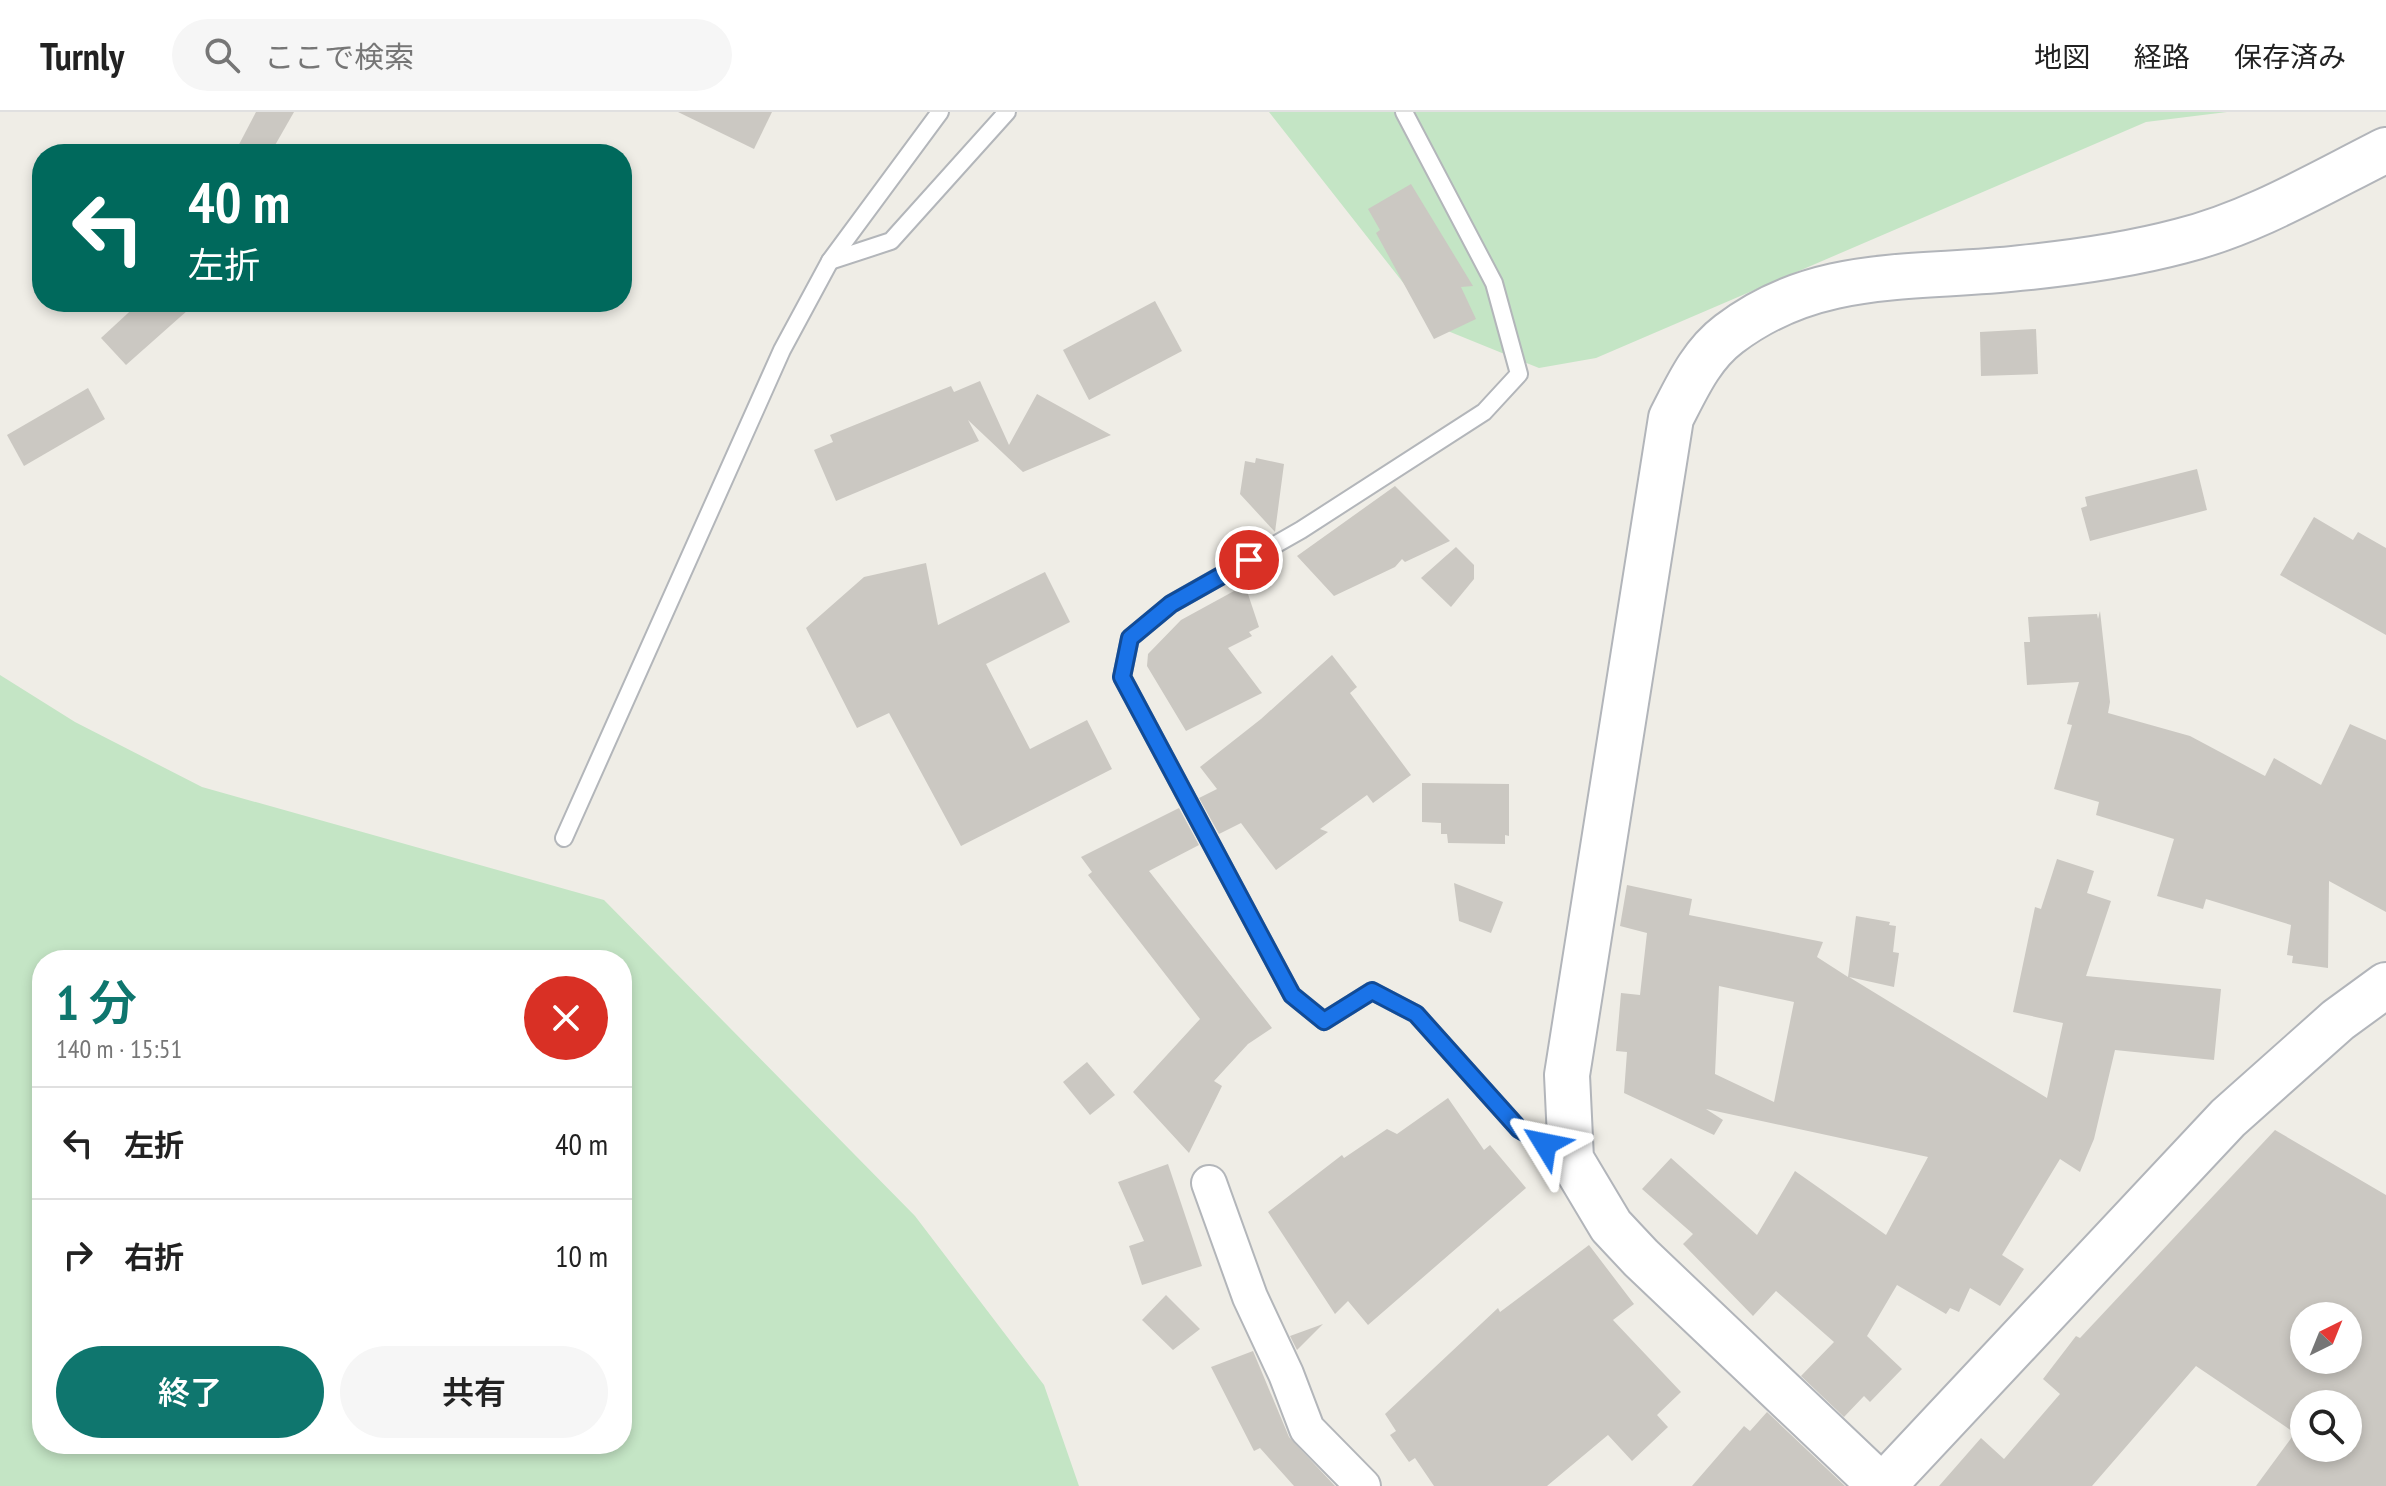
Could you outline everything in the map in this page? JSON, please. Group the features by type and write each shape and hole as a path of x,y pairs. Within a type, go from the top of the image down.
{"street":[{"path":"2386,150 2272,208 2182,241 2020,269 1909,274 1826,285 1753,318 1727,335 1697,367 1671,418 1649,545 1567,1075 1571,1159 1611,1226 1641,1258 1882,1486 2228,1118 2290,1060 2386,985"},
{"path":"1209,1183 1250,1297 1286,1374 1307,1429 1363,1486"}],"lane":[{"path":"564,838 782,350 830,261 940,112"},
{"path":"830,261 891,241 1007,112"},
{"path":"1404,112 1494,283 1519,374 1484,412 1301,530 1171,604 1130,638 1122,677 1292,995 1324,1021 1372,991 1416,1014 1519,1129 1571,1159"}],"green space":[{"path":"1269,112 2227,112 2146,122 1596,358 1539,368 1438,327"},
{"path":"0,675 75,722 202,787 604,900 915,1216 1044,1385 1079,1486 0,1486"}],"building":[{"path":"256,112 294,112 276,144 239,144"},
{"path":"678,112 772,112 754,149"},
{"path":"1411,184 1473,286 1461,287 1476,319 1434,339 1376,233 1380,230 1368,209"},
{"path":"1155,301 1182,351 1089,400 1063,350"},
{"path":"129,312 186,312 126,365 101,338"},
{"path":"2036,329 2038,374 1981,376 1980,332"},
{"path":"980,381 1009,445 1037,394 1111,435 1023,472 968,420 979,441 836,501 814,450 833,442 830,435 951,386 954,392"},
{"path":"88,388 105,419 24,466 7,435"},
{"path":"1256,458 1284,464 1275,532 1240,494 1245,461 1255,463"},
{"path":"2197,469 2207,510 2090,541 2081,508 2087,506 2085,497"},
{"path":"1395,486 1450,541 1405,562 1402,559 1395,567 1334,596 1297,556"},
{"path":"2314,517 2353,540 2358,532 2386,548 2386,635 2280,575"},
{"path":"1456,547 1474,565 1474,579 1451,607 1421,578"},
{"path":"926,563 938,625 1045,572 1070,622 986,664 1030,749 1087,720 1112,769 961,846 889,713 857,728 806,628 864,577"},
{"path":"1245,585 1259,627 1249,632 1252,636 1228,648 1262,693 1186,731 1147,666 1148,654 1181,620"},
{"path":"2100,611 2110,702 2108,713 2190,736 2265,776 2274,758 2321,785 2350,724 2386,740 2386,912 2329,881 2328,968 2292,963 2293,956 2287,955 2291,925 2206,899 2203,909 2157,896 2174,839 2096,815 2099,802 2054,789 2072,725 2067,724 2079,682 2027,685 2024,642 2030,642 2028,617 2097,614 2098,619"},
{"path":"1332,655 1357,687 1350,693 1411,775 1373,803 1367,795 1320,829 1328,832 1276,870 1241,823 1219,834 1199,798 1217,789 1200,767 1261,719"},
{"path":"1422,783 1509,784 1509,836 1505,835 1505,844 1448,843 1447,834 1441,834 1441,823 1422,822"},
{"path":"1179,808 1199,845 1149,871 1272,1028 1248,1044 1214,1081 1222,1086 1189,1153 1133,1092 1200,1019 1088,875 1092,872 1081,857"},
{"path":"2057,859 2094,871 2087,893 2111,901 2086,976 2221,989 2214,1060 2115,1050 2094,1139 2080,1172 2060,1159 2002,1255 2024,1269 2000,1306 1970,1288 1959,1312 1950,1308 1946,1314 1897,1285 1867,1336 1902,1369 1870,1402 1864,1396 1844,1417 1801,1376 1834,1342 1776,1291 1753,1316 1683,1244 1693,1234 1642,1189 1671,1158 1757,1235 1795,1171 1886,1235 1928,1157 1706,1109 1723,1120 1714,1135 1624,1093 1627,1052 1616,1051 1621,993 1640,995 1647,933 1620,926 1627,885 1692,899 1689,915 1823,942 1817,957 1848,977 1856,916 1890,922 1889,925 1896,926 1893,952 1899,953 1894,987 1849,977 2047,1098 2063,1023 2013,1012 2035,907 2041,909","holes":["1719,986 1794,1002 1774,1102 1715,1074"]},
{"path":"1454,883 1503,902 1491,933 1459,921"},
{"path":"1087,1062 1115,1095 1090,1115 1063,1082"},
{"path":"1448,1098 1484,1150 1490,1145 1526,1188 1368,1325 1348,1301 1335,1314 1268,1212 1342,1155 1344,1158 1387,1129 1397,1134"},
{"path":"2275,1130 2386,1195 2386,1486 2256,1486 2290,1440 2290,1462 2362,1462 2362,1390 2290,1390 2290,1430 2196,1366 2092,1486 1939,1486 1981,1438 2004,1459 2060,1394 2043,1379 2076,1336 2080,1338"},
{"path":"1168,1164 1202,1266 1142,1285 1129,1246 1144,1241 1118,1182"},
{"path":"1589,1245 1634,1304 1613,1320 1681,1392 1657,1415 1668,1427 1632,1461 1608,1435 1547,1486 1434,1486 1415,1458 1409,1462 1390,1435 1396,1431 1385,1414 1498,1308 1500,1312"},
{"path":"1166,1295 1200,1329 1173,1350 1142,1320"},
{"path":"1323,1324 1297,1350 1290,1336"},
{"path":"1253,1351 1289,1437 1335,1486 1294,1486 1260,1448 1254,1451 1211,1367"},
{"path":"1767,1412 1845,1486 1692,1486 1744,1426 1750,1431"}],"route":[{"path":"1249,560 1171,604 1130,638 1122,677 1292,995 1324,1021 1372,991 1416,1014 1519,1129 1545,1144"}]}
